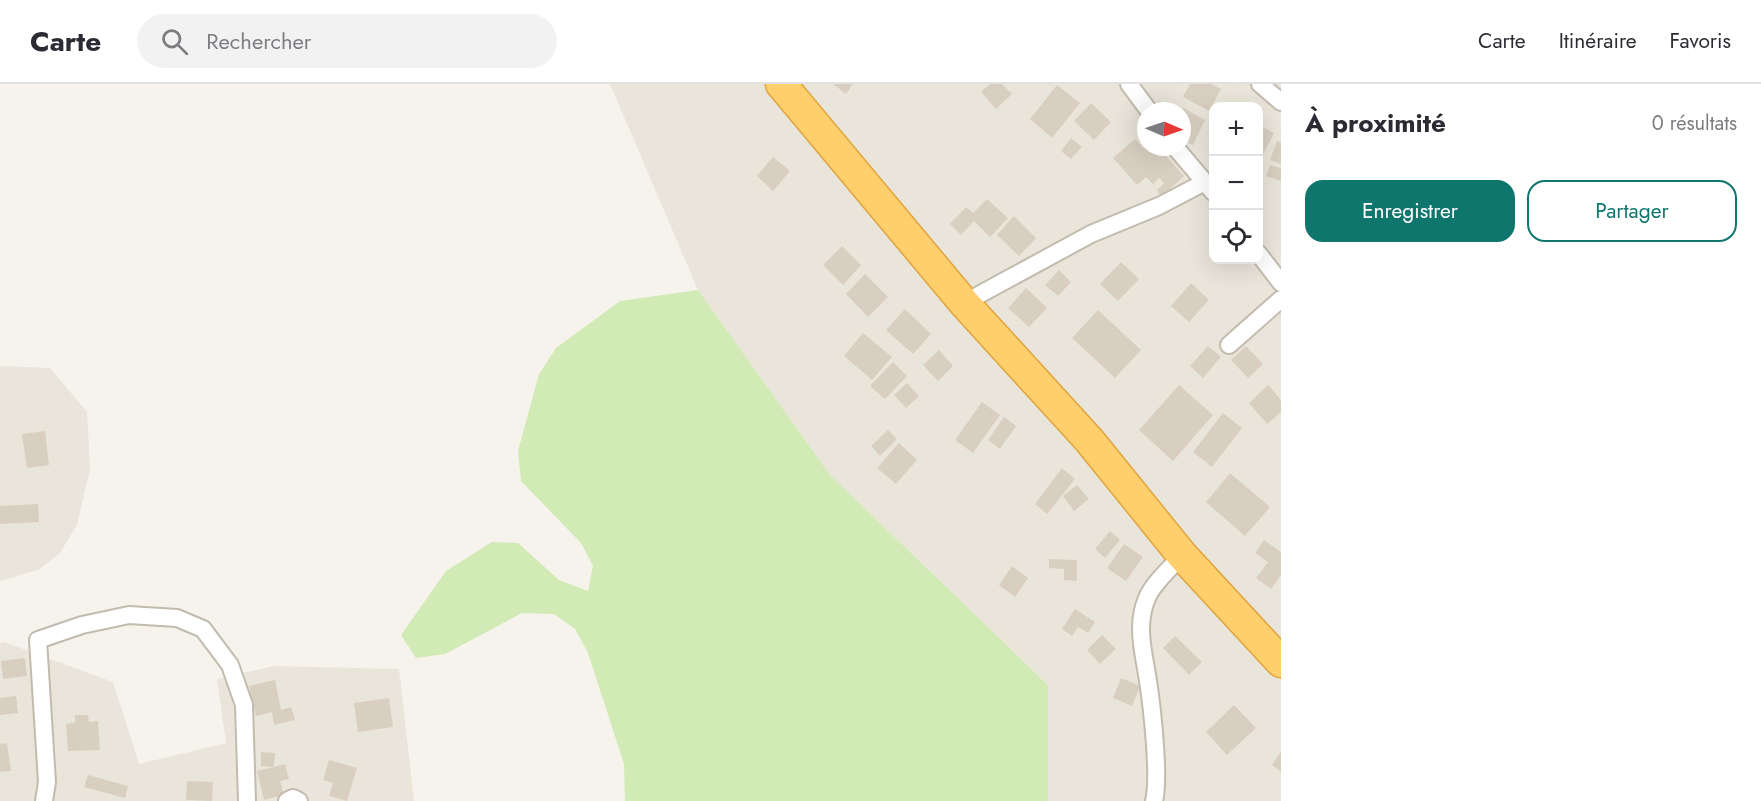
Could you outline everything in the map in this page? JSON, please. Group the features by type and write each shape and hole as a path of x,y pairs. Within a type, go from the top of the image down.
{"highway":[{"path":"781,84 964,303 1089,440 1182,555 1281,662"}],"street":[{"path":"1128,84 1142,102"},
{"path":"1260,84 1281,102"},
{"path":"964,303 1091,234 1209,187 1183,156"},
{"path":"1263,259 1281,282"},
{"path":"1229,345 1281,299"},
{"path":"1154,801 1156,792 1154,744 1148,680 1140,636 1142,615 1147,597 1182,555"},
{"path":"44,801 47,782 39,640 82,625 129,615 177,618 203,629 230,665 244,705 247,801"},
{"path":"287,801 293,798 299,801"}],"shaded area":[{"path":"610,84 1281,84 1281,801 1048,801 1048,685 830,475 698,290"},
{"path":"0,366 50,368 87,412 90,469 77,525 60,553 38,570 0,581"},
{"path":"4,642 113,682 139,764 226,743 217,679 273,666 399,669 414,801 0,801 0,643"}],"green space":[{"path":"698,290 830,475 1048,685 1048,801 625,801 624,764 588,653 575,629 554,614 522,613 445,654 416,658 401,635 446,571 492,542 518,543 559,580 588,591 593,566 581,543 521,481 518,451 539,374 556,348 620,301"}],"building":[{"path":"833,84 853,84 846,94"},
{"path":"990,84 1002,84 1012,94 996,109 981,92"},
{"path":"1190,84 1211,84 1221,89 1214,102 1209,102 1209,111 1183,97"},
{"path":"1057,85 1080,103 1052,138 1030,119"},
{"path":"1091,103 1111,122 1094,140 1074,121"},
{"path":"1191,112 1205,120 1193,145 1191,144"},
{"path":"1263,127 1274,133 1263,154"},
{"path":"1071,138 1082,147 1071,159 1061,151"},
{"path":"1135,139 1137,156 1166,156 1184,176 1161,197 1157,190 1164,183 1159,178 1153,184 1146,177 1137,185 1113,158"},
{"path":"1277,141 1281,143 1281,164 1270,160"},
{"path":"773,157 790,171 773,191 757,176"},
{"path":"1270,165 1281,168 1281,181 1266,176"},
{"path":"987,199 1008,218 990,237 974,221 961,235 950,224 966,207 973,213"},
{"path":"1014,216 1036,238 1019,256 997,235"},
{"path":"842,246 861,265 843,285 823,265"},
{"path":"1121,262 1139,279 1118,301 1100,284"},
{"path":"1059,270 1071,282 1058,296 1045,285"},
{"path":"865,274 888,297 868,317 846,294"},
{"path":"1191,283 1209,300 1189,322 1171,306"},
{"path":"1026,288 1047,308 1029,327 1008,308"},
{"path":"905,309 931,334 913,354 886,330"},
{"path":"1098,310 1141,350 1115,378 1072,338"},
{"path":"863,333 892,357 872,380 844,356"},
{"path":"1208,346 1221,357 1203,378 1190,366"},
{"path":"1246,346 1263,364 1248,378 1231,360"},
{"path":"939,350 953,366 938,381 923,365"},
{"path":"893,362 907,376 885,399 870,386"},
{"path":"907,383 919,396 906,408 894,395"},
{"path":"1179,385 1213,415 1173,461 1139,430"},
{"path":"1268,385 1281,400 1281,412 1267,424 1249,403"},
{"path":"982,402 1000,415 973,453 955,440"},
{"path":"1223,413 1242,428 1212,467 1193,452"},
{"path":"1004,417 1016,426 1000,449 988,440"},
{"path":"888,430 897,439 880,456 871,446"},
{"path":"45,431 49,465 27,468 22,434"},
{"path":"899,443 917,460 896,484 877,468"},
{"path":"1062,468 1075,479 1047,514 1035,504"},
{"path":"1230,473 1270,507 1245,536 1206,502"},
{"path":"1077,485 1089,499 1074,511 1063,496"},
{"path":"38,504 39,522 0,524 0,506"},
{"path":"1110,531 1120,540 1105,558 1095,549"},
{"path":"1264,540 1281,552 1281,575 1271,589 1256,578 1268,562 1255,553"},
{"path":"1124,544 1143,557 1126,581 1107,568"},
{"path":"1049,559 1077,560 1077,581 1064,580 1064,569 1049,568"},
{"path":"1012,566 1028,578 1015,597 999,585"},
{"path":"1075,609 1095,622 1088,633 1078,627 1072,636 1062,629"},
{"path":"1102,635 1116,649 1100,664 1087,650"},
{"path":"1175,636 1202,662 1189,675 1163,648"},
{"path":"25,658 27,676 3,679 1,661"},
{"path":"1121,678 1140,686 1132,706 1113,698"},
{"path":"275,680 281,710 291,707 295,720 274,725 272,712 256,716 249,686"},
{"path":"16,696 18,713 0,715 0,698"},
{"path":"389,698 393,727 358,732 354,703"},
{"path":"1234,705 1256,728 1227,755 1206,732"},
{"path":"75,715 88,715 89,722 98,721 100,750 68,751 66,724 75,723"},
{"path":"7,743 11,771 0,772 0,744"},
{"path":"1281,751 1281,772 1272,765"},
{"path":"261,752 275,753 274,767 261,766"},
{"path":"329,760 357,768 347,801 329,796 333,783 323,780"},
{"path":"285,764 289,779 280,781 284,795 264,800 257,771"},
{"path":"88,775 128,786 125,798 84,787"},
{"path":"187,781 213,782 212,801 186,800"}]}
